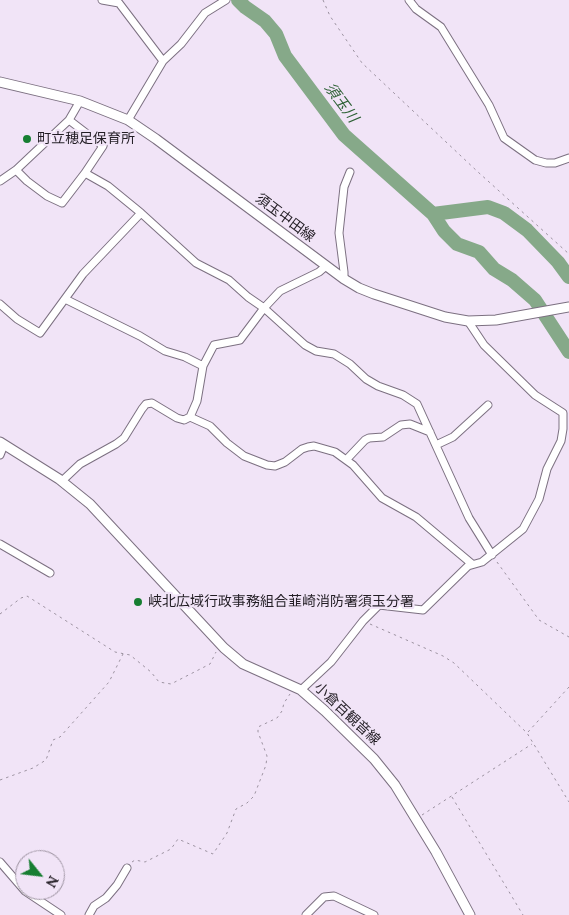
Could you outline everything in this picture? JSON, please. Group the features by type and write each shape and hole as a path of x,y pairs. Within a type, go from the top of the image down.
{"main road":[{"name":"須玉中田線","path":"0,82 80,101 128,120 344,279 374,294 445,317 468,321 496,320 569,307"},
{"name":"小倉百観音線","path":"2,444 62,481 90,504 220,644 243,664 298,689 325,711 374,759 395,785 436,852 470,915"}],"street":[{"path":"102,0 119,3 163,61"},
{"path":"128,120 163,61 181,44 205,13 226,0"},
{"path":"409,0 416,9 441,27 489,104 504,138 536,160 555,163 569,158"},
{"path":"0,181 16,170 69,120 80,101"},
{"path":"16,170 47,196 62,203 103,146 69,120"},
{"path":"344,279 339,233 344,187 350,172"},
{"path":"85,173 108,186 196,263 229,280 316,352 334,354 350,364 366,379 378,386 403,395 417,404 469,518 492,555"},
{"path":"0,304 17,319 40,332 83,274 141,213"},
{"path":"62,481 80,464 124,438 146,404 152,403 177,418 184,420 190,417 197,401 203,366 214,345 240,340 264,308 280,291 326,266"},
{"path":"65,299 140,336 165,351 185,357 203,366"},
{"path":"298,689 331,662 363,621 379,605 423,610 468,566 482,562 523,529 539,499 547,469 561,441 563,413 535,395 484,345 468,321"},
{"path":"436,445 454,437 488,405"},
{"path":"190,417 210,426 244,456 267,465 275,466 285,462 302,449 314,446 335,452 347,459 382,498 416,517 472,564"},
{"path":"347,459 365,440 383,437 401,425 410,424 430,432"},
{"path":"0,455 2,444"},
{"path":"0,544 50,573"},
{"path":"0,862 25,891 62,915"},
{"path":"88,915 94,906 106,898 117,885 127,868"},
{"path":"306,915 324,897 334,896 374,915"}],"path":[{"path":"323,0 330,16 362,63 569,254"},
{"path":"492,555 539,620 569,636"},
{"path":"0,614 20,598 27,596 115,652 130,655 159,682 171,684 210,664 220,644"},
{"path":"363,621 443,656 454,663 527,733 569,802"},
{"path":"0,780 33,768 46,760 53,740 60,737 109,682 123,654"},
{"path":"527,733 569,686"},
{"path":"127,868 135,860 145,862 165,850 171,849 178,840 214,854 228,833 236,809 247,803 254,796 266,765 267,756 258,727 277,718 286,698 298,689"},
{"path":"415,819 533,744"},
{"path":"452,796 523,915"}],"waterway":[{"name":"須玉川","path":"238,0 265,21 276,34 285,56 344,135 433,214 444,231 457,244 479,252 494,269 512,280 535,300 569,352"},
{"name":"須玉川","path":"433,214 488,207 504,213 527,230 558,262 569,277"}],"place":[{"name":"町立穂足保育所","path":"27,139"},
{"name":"峡北広域行政事務組合韮崎消防署須玉分署","path":"138,602"}]}
